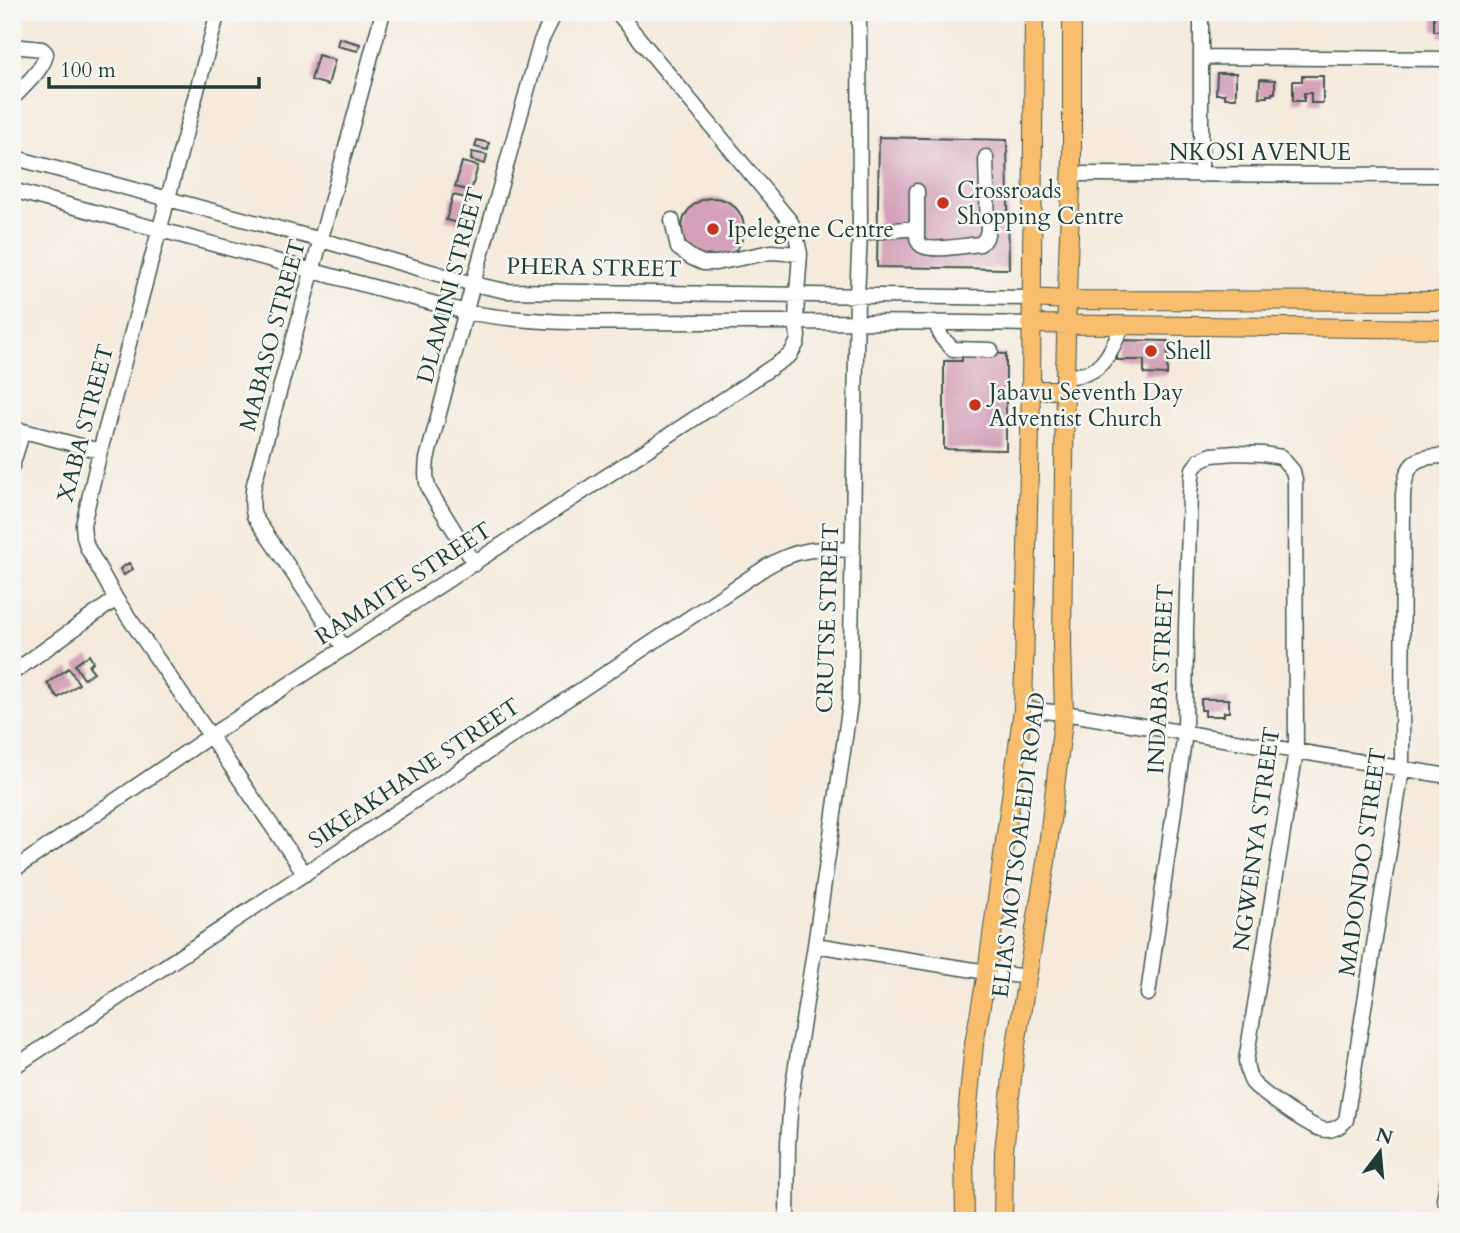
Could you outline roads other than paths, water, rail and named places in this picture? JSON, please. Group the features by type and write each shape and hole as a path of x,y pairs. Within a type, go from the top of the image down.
{"main road":[{"name":"ELIAS MOTSOALEDI ROAD","path":"965,1221 964,1147 974,1044 1008,830 1023,709 1031,390 1034,12"},
{"name":"ELIAS MOTSOALEDI ROAD","path":"1003,1221 1004,1151 1015,1051 1046,862 1064,713 1062,645 1066,300 1072,174 1072,12"},
{"name":"PHERA STREET","path":"1031,298 1448,301"},
{"path":"1181,300 1181,326"},
{"path":"1030,324 1448,329"},
{"path":"1031,390 1065,384"}],"street":[{"name":"XABA STREET","path":"218,12 100,451 86,508 83,537 116,599 305,874"},
{"name":"MABASO STREET","path":"344,648 254,516 252,493 383,12"},
{"name":"DLAMINI STREET","path":"475,564 429,490 426,482 427,459 541,41 558,12"},
{"path":"617,12 790,221 795,230 800,254 771,252 716,263 703,262 678,248 671,220"},
{"name":"CRUTSE STREET","path":"787,1221 791,1097 816,945 849,703 860,233 859,12"},
{"path":"1201,12 1201,175"},
{"path":"12,46 42,50 46,53 41,67 12,99"},
{"path":"1201,57 1448,59"},
{"name":"PHERA STREET","path":"12,157 506,291 1031,298"},
{"path":"917,191 918,242 922,247 932,249 980,244 986,238 988,230 986,157"},
{"name":"NKOSI AVENUE","path":"1072,174 1448,175"},
{"path":"12,190 466,312 494,317 554,323 856,321 1030,324"},
{"path":"860,233 917,228"},
{"name":"RAMAITE STREET","path":"12,871 210,736 789,355 798,336 796,322 800,254"},
{"path":"935,322 942,338 953,349 992,350"},
{"path":"1065,384 1097,368 1114,345 1123,325"},
{"path":"12,466 18,429 100,451"},
{"name":"INDABA STREET","path":"1148,994 1185,733 1190,493 1193,469 1200,460 1212,455 1235,453 1282,457 1289,464"},
{"name":"MADONDO STREET","path":"1333,1129 1346,1120 1402,770 1405,479 1409,468 1417,460 1428,456 1448,456"},
{"name":"NGWENYA STREET","path":"1289,464 1293,471 1295,494 1296,751 1246,1061 1250,1079 1266,1095 1322,1130 1333,1129"},
{"name":"SIKEAKHANE STREET","path":"12,1068 782,557 809,550 853,550"},
{"path":"12,673 116,599"},
{"path":"1023,709 1064,713 1448,776"},
{"path":"816,945 1028,977"},
{"path":"1444,1199 1448,1179"}],"place":[{"name":"Crossroads Shopping Centre","path":"943,203"},
{"name":"Ipelegene Centre","path":"713,229"},
{"name":"Shell","path":"1151,351"},
{"name":"Jabavu Seventh Day Adventist Church","path":"975,405"}]}
